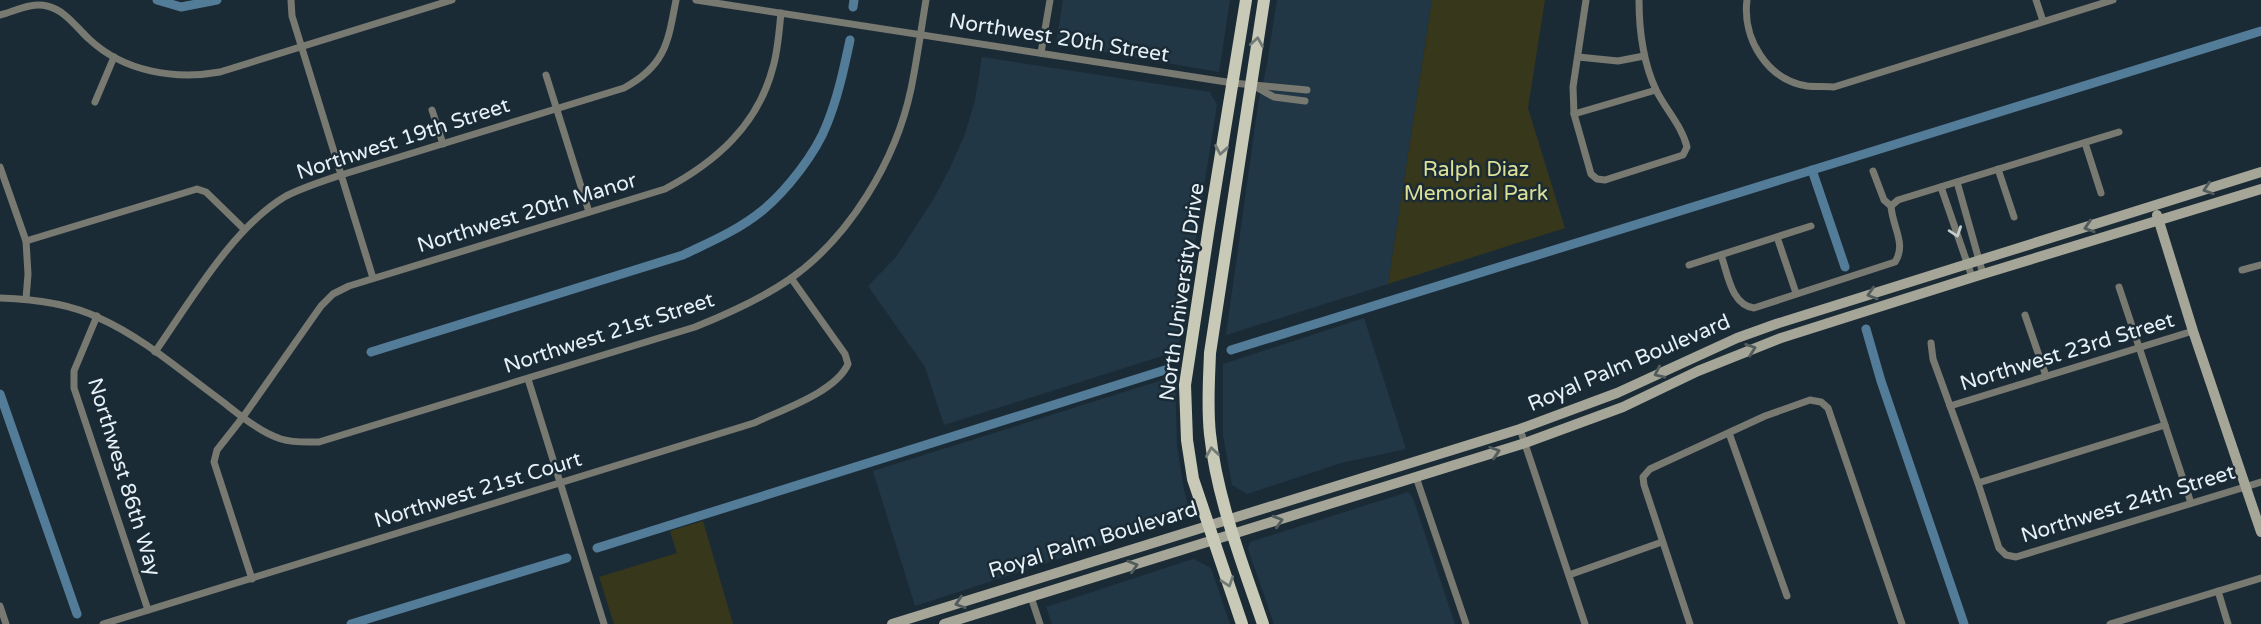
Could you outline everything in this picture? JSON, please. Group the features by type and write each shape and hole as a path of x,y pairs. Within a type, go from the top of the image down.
{"main road":[{"name":"North University Drive","path":"1242,624 1207,525 1189,459 1185,405 1186,370 1246,0"},
{"name":"North University Drive","path":"1263,624 1228,518 1212,452 1209,408 1210,353 1264,0"},
{"name":"Royal Palm Boulevard","path":"892,624 921,620 1228,518 1520,429 1618,393 1737,338 2261,172"},
{"name":"Royal Palm Boulevard","path":"944,624 1525,443 1623,407 1744,352 1977,275 2261,189"},
{"path":"2154,206 2261,532"},
{"path":"1209,222 1219,234 1224,263"},
{"path":"1373,491 1397,466"}],"street":[{"path":"291,0 292,16 373,278"},
{"path":"0,15 44,3 67,16 94,44 114,57 142,69 195,76 220,72 452,0"},
{"name":"Northwest 19th Street","path":"155,352 244,229 285,197 341,175 624,88 643,78 657,63 667,43 676,0"},
{"name":"Northwest 20th Street","path":"696,0 738,3 782,13 1233,83 1307,90"},
{"name":"Northwest 21st Street","path":"0,298 26,299 97,316 155,352 261,430 281,439 300,443 319,442 695,327 737,309 791,278 825,247 849,220 887,160 911,91 926,0"},
{"path":"1041,53 1050,0"},
{"path":"1587,0 1573,87 1574,114 1591,174 1597,179 1605,180 1683,155 1687,147 1684,137 1656,90 1644,55 1639,24 1639,0"},
{"path":"1747,0 1749,33 1757,50 1769,67 1785,79 1806,86 1834,86 2113,0"},
{"path":"2036,0 2043,21"},
{"name":"Northwest 20th Manor","path":"252,579 214,462 217,450 321,306 333,294 373,278 665,189 692,175 716,158 750,120 763,96 774,66 782,13"},
{"path":"1578,57 1618,61 1644,55"},
{"path":"95,102 114,57"},
{"path":"546,75 589,212"},
{"name":"Northwest 20th Street","path":"1250,84 1274,97 1305,102"},
{"path":"1574,114 1656,90"},
{"path":"432,110 443,144"},
{"path":"1891,206 1898,200 2119,132"},
{"path":"2084,143 2101,193"},
{"path":"0,167 26,241 26,299"},
{"path":"1998,169 2014,217"},
{"path":"1721,255 1738,300 1744,307 1754,307 1895,262 1900,254 1901,244 1891,206 1884,200 1873,172"},
{"path":"1957,182 1977,275"},
{"path":"1941,187 1977,275"},
{"path":"26,241 197,188 206,192 244,229"},
{"path":"1689,265 1811,226"},
{"path":"1777,237 1796,293"},
{"path":"2242,270 2261,265"},
{"name":"Northwest 21st Court","path":"103,624 754,423 804,400 835,381 845,372 848,363 845,354 791,278"},
{"path":"2119,287 2191,503"},
{"path":"2025,315 2046,376"},
{"name":"Northwest 86th Way","path":"97,316 74,371 74,388 148,610"},
{"name":"Northwest 23rd Street","path":"1950,406 2193,331"},
{"path":"1931,343 1933,359 1978,483 2165,425"},
{"path":"528,379 604,624"},
{"path":"1690,624 1643,477 1650,469 1765,416 1811,400 1821,402 1828,408 1902,624"},
{"path":"1520,429 1585,624"},
{"path":"1730,433 1787,596"},
{"path":"1416,477 1466,624"},
{"name":"Northwest 24th Street","path":"1978,483 2000,548 2006,555 2016,558 2261,482"},
{"path":"1569,575 1662,542"},
{"path":"2110,624 2129,621 2261,578"},
{"path":"2218,591 2228,624"},
{"path":"1031,597 1040,624"},
{"path":"0,606 6,624"}],"shaded area":[{"path":"1063,0 1230,0 1219,72 1056,44"},
{"path":"1277,0 1432,0 1388,284 1226,335 1258,105"},
{"path":"982,57 1210,92 1217,105 1178,351 944,425 925,367 868,286 896,257 950,168 965,134 975,100"},
{"path":"1364,318 1406,449 1341,463 1247,494 1232,485 1223,435 1223,364"},
{"path":"1175,376 1177,446 1191,516 915,606 873,471"},
{"path":"1408,492 1413,498 1455,624 1274,624 1248,549 1250,542"},
{"path":"1193,559 1211,568 1230,624 1052,624 1046,607"}],"green space":[{"name":"Ralph Diaz Memorial Park","path":"1432,0 1545,0 1528,108 1565,228 1388,284"},
{"path":"703,521 733,624 614,624 599,577 677,553 670,531"}],"waterway":[{"path":"157,0 181,7 217,0"},
{"path":"853,7 854,0"},
{"path":"1231,350 2261,31"},
{"path":"371,352 683,255 744,224 782,192 816,147 834,103 850,40"},
{"path":"1812,170 1845,267"},
{"path":"1866,329 1881,381 1964,624"},
{"path":"597,548 1165,370"},
{"path":"0,394 77,614"},
{"path":"351,624 567,558"}]}
